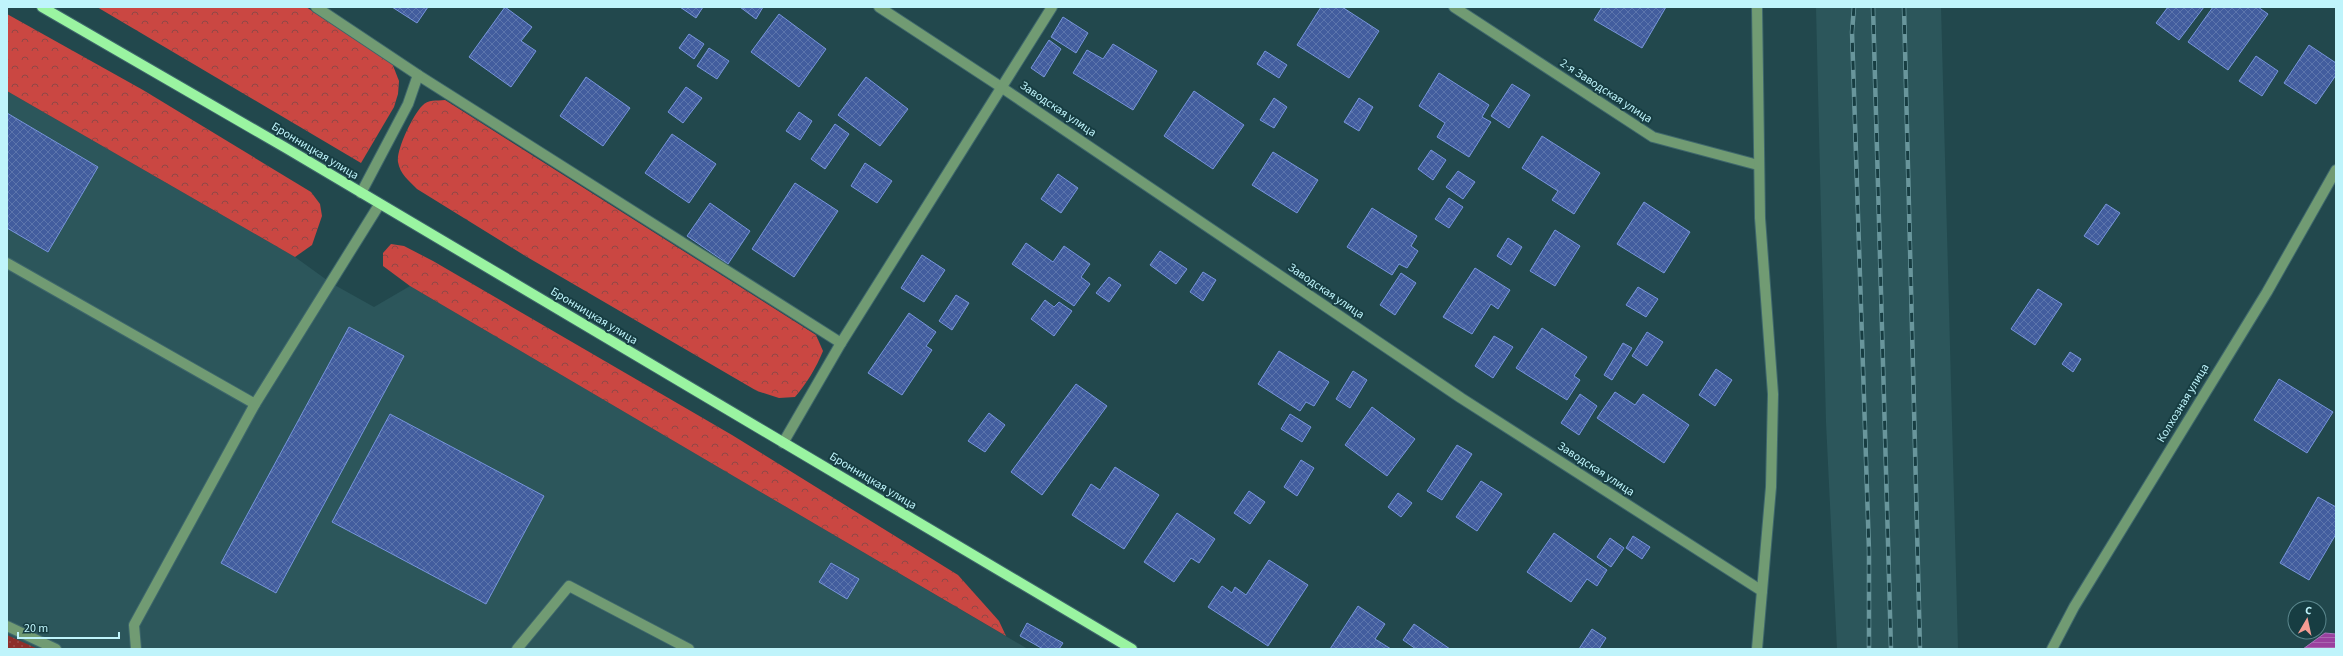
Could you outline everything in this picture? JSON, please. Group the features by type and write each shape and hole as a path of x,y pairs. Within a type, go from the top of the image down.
{"main road":[{"name":"Бронницкая улица","path":"42,7 361,193 1132,649"}],"street":[{"path":"316,7 418,75 841,343"},
{"name":"Заводская улица","path":"879,7 1001,87 1461,398 1762,591"},
{"path":"783,443 841,343 1052,7"},
{"name":"2-я Заводская улица","path":"1454,7 1653,137 1758,165"},
{"path":"1757,7 1758,165 1773,394 1771,486 1757,649"},
{"path":"361,193 408,104 418,75"},
{"name":"Колхозная улица","path":"2052,649 2074,607 2267,292 2336,170"},
{"path":"136,649 134,625 255,404 379,205"},
{"path":"7,263 255,404"},
{"path":"517,649 569,586 690,649"},
{"path":"7,626 56,649"}],"shaded area":[{"path":"1816,7 1941,7 1958,649 1837,649 1826,422"},
{"path":"7,91 295,257 331,283 374,307 410,286 1028,649 7,649"},
{"path":"2327,633 2336,634 2336,649 2303,649 2315,640 2327,640"},
{"path":"7,635 38,649 7,649"}],"green space":[{"path":"97,7 306,7 392,63 399,81 398,94 394,107 361,163"},
{"path":"7,14 143,90 311,192 320,204 322,216 312,245 295,257 7,91"},
{"path":"445,100 816,335 823,351 811,375 795,397 779,398 757,391 527,257 417,189 405,177 399,166 398,157 402,141 418,110 424,104 430,101"},
{"path":"391,244 404,246 433,261 732,435 958,575 999,621 1006,636 410,286 383,266 383,253"}],"building":[{"path":"392,7 428,7 417,23"},
{"path":"505,7 532,27 521,41 536,51 511,87 469,57"},
{"path":"680,7 703,7 696,18"},
{"path":"740,7 763,7 756,19"},
{"path":"1321,7 1342,7 1379,31 1349,78 1297,45"},
{"path":"1602,7 1666,7 1642,48 1594,20"},
{"path":"2168,7 2204,7 2179,40 2156,23"},
{"path":"2213,7 2258,7 2268,14 2228,70 2188,42"},
{"path":"779,14 826,49 799,87 751,52"},
{"path":"1063,17 1088,33 1076,53 1051,37"},
{"path":"689,34 704,44 694,59 679,48"},
{"path":"1049,40 1061,49 1044,77 1031,68"},
{"path":"1113,44 1157,71 1133,110 1073,73 1087,50 1103,59"},
{"path":"2309,45 2336,63 2336,75 2316,104 2284,83"},
{"path":"709,48 729,61 717,79 697,66"},
{"path":"1265,51 1287,65 1279,78 1257,64"},
{"path":"2256,56 2278,71 2262,96 2239,81"},
{"path":"1439,73 1489,105 1482,117 1491,122 1469,157 1437,137 1445,123 1419,106"},
{"path":"586,77 630,108 603,146 560,116"},
{"path":"866,77 908,109 880,146 838,115"},
{"path":"1512,84 1530,95 1509,128 1491,116"},
{"path":"686,87 702,98 683,123 668,112"},
{"path":"1194,91 1244,125 1213,169 1164,136"},
{"path":"1274,98 1287,107 1274,128 1260,120"},
{"path":"1359,98 1373,107 1359,131 1344,122"},
{"path":"799,112 812,121 800,140 786,131"},
{"path":"7,113 98,167 48,252 7,228"},
{"path":"835,124 849,134 825,169 811,159"},
{"path":"672,134 716,164 689,203 645,173"},
{"path":"1542,136 1600,173 1574,214 1552,200 1558,191 1522,168"},
{"path":"1431,150 1446,160 1433,180 1418,169"},
{"path":"1273,152 1318,180 1297,213 1252,185"},
{"path":"865,163 892,181 877,203 851,186"},
{"path":"1458,171 1475,182 1463,199 1446,187"},
{"path":"1058,174 1078,188 1061,213 1041,199"},
{"path":"795,183 838,211 794,277 752,249"},
{"path":"1449,198 1463,207 1449,228 1435,219"},
{"path":"1644,202 1690,232 1664,273 1617,244"},
{"path":"710,203 750,231 728,264 687,236"},
{"path":"2106,204 2120,213 2098,245 2084,236"},
{"path":"1372,208 1417,236 1411,246 1418,251 1407,268 1399,264 1392,275 1347,247"},
{"path":"1555,230 1580,246 1555,286 1530,271"},
{"path":"1508,238 1522,247 1511,265 1497,256"},
{"path":"1026,243 1053,262 1064,246 1090,264 1081,277 1090,284 1074,306 1012,264"},
{"path":"1160,251 1187,269 1176,284 1150,265"},
{"path":"922,255 945,270 924,302 901,288"},
{"path":"1475,268 1510,290 1498,309 1491,304 1472,334 1443,317"},
{"path":"1203,272 1216,280 1203,301 1190,292"},
{"path":"1401,273 1416,283 1395,315 1380,305"},
{"path":"1109,277 1121,285 1109,302 1096,293"},
{"path":"1638,287 1658,299 1646,317 1626,305"},
{"path":"2038,289 2062,304 2035,345 2011,329"},
{"path":"956,295 969,303 952,330 939,321"},
{"path":"1045,300 1054,307 1059,302 1072,311 1054,336 1031,319"},
{"path":"909,313 936,332 926,346 932,350 902,395 868,373"},
{"path":"349,327 404,356 276,593 221,563"},
{"path":"1542,328 1587,357 1574,376 1580,380 1567,400 1516,368"},
{"path":"1647,332 1663,342 1647,366 1632,356"},
{"path":"1494,336 1513,347 1493,378 1475,366"},
{"path":"1623,343 1632,348 1612,380 1604,375"},
{"path":"1279,351 1329,382 1314,406 1306,402 1300,411 1258,384"},
{"path":"2070,352 2081,359 2073,372 2062,364"},
{"path":"1716,369 1732,380 1715,406 1699,395"},
{"path":"1353,371 1367,380 1350,408 1336,399"},
{"path":"2279,379 2333,412 2307,453 2254,420"},
{"path":"1076,384 1107,406 1042,495 1011,472"},
{"path":"1615,392 1635,405 1643,394 1689,425 1664,463 1597,418"},
{"path":"1580,394 1597,406 1579,435 1561,423"},
{"path":"1372,407 1415,439 1387,476 1345,445"},
{"path":"989,413 1005,425 985,452 968,441"},
{"path":"390,414 544,496 486,604 332,522"},
{"path":"1290,414 1311,427 1302,442 1281,429"},
{"path":"1457,445 1472,454 1442,500 1427,491"},
{"path":"1301,460 1314,468 1297,496 1284,487"},
{"path":"1115,467 1159,495 1124,549 1072,515 1091,484 1100,490"},
{"path":"1481,481 1502,494 1477,531 1456,517"},
{"path":"1249,491 1265,502 1250,524 1234,513"},
{"path":"1398,493 1412,503 1401,517 1388,507"},
{"path":"2318,497 2336,507 2336,534 2309,580 2280,563"},
{"path":"1177,513 1215,539 1199,563 1191,558 1174,582 1144,562"},
{"path":"1554,533 1607,570 1597,586 1587,579 1571,602 1527,572"},
{"path":"1633,536 1650,547 1642,559 1626,548"},
{"path":"1610,538 1624,548 1611,567 1597,557"},
{"path":"1269,560 1308,585 1268,646 1208,607 1222,586 1232,593 1235,587 1246,595"},
{"path":"831,563 859,579 847,599 819,582"},
{"path":"1358,606 1385,624 1375,639 1391,649 1330,649"},
{"path":"1027,623 1063,643 1059,649 1043,649 1020,636"},
{"path":"1414,624 1450,649 1416,649 1403,640"},
{"path":"1592,629 1606,638 1599,649 1579,649"}],"railway":[{"path":"1854,7 1852,32 1869,551 1869,649"},
{"path":"1873,7 1891,649"},
{"path":"1904,7 1920,649"}]}
